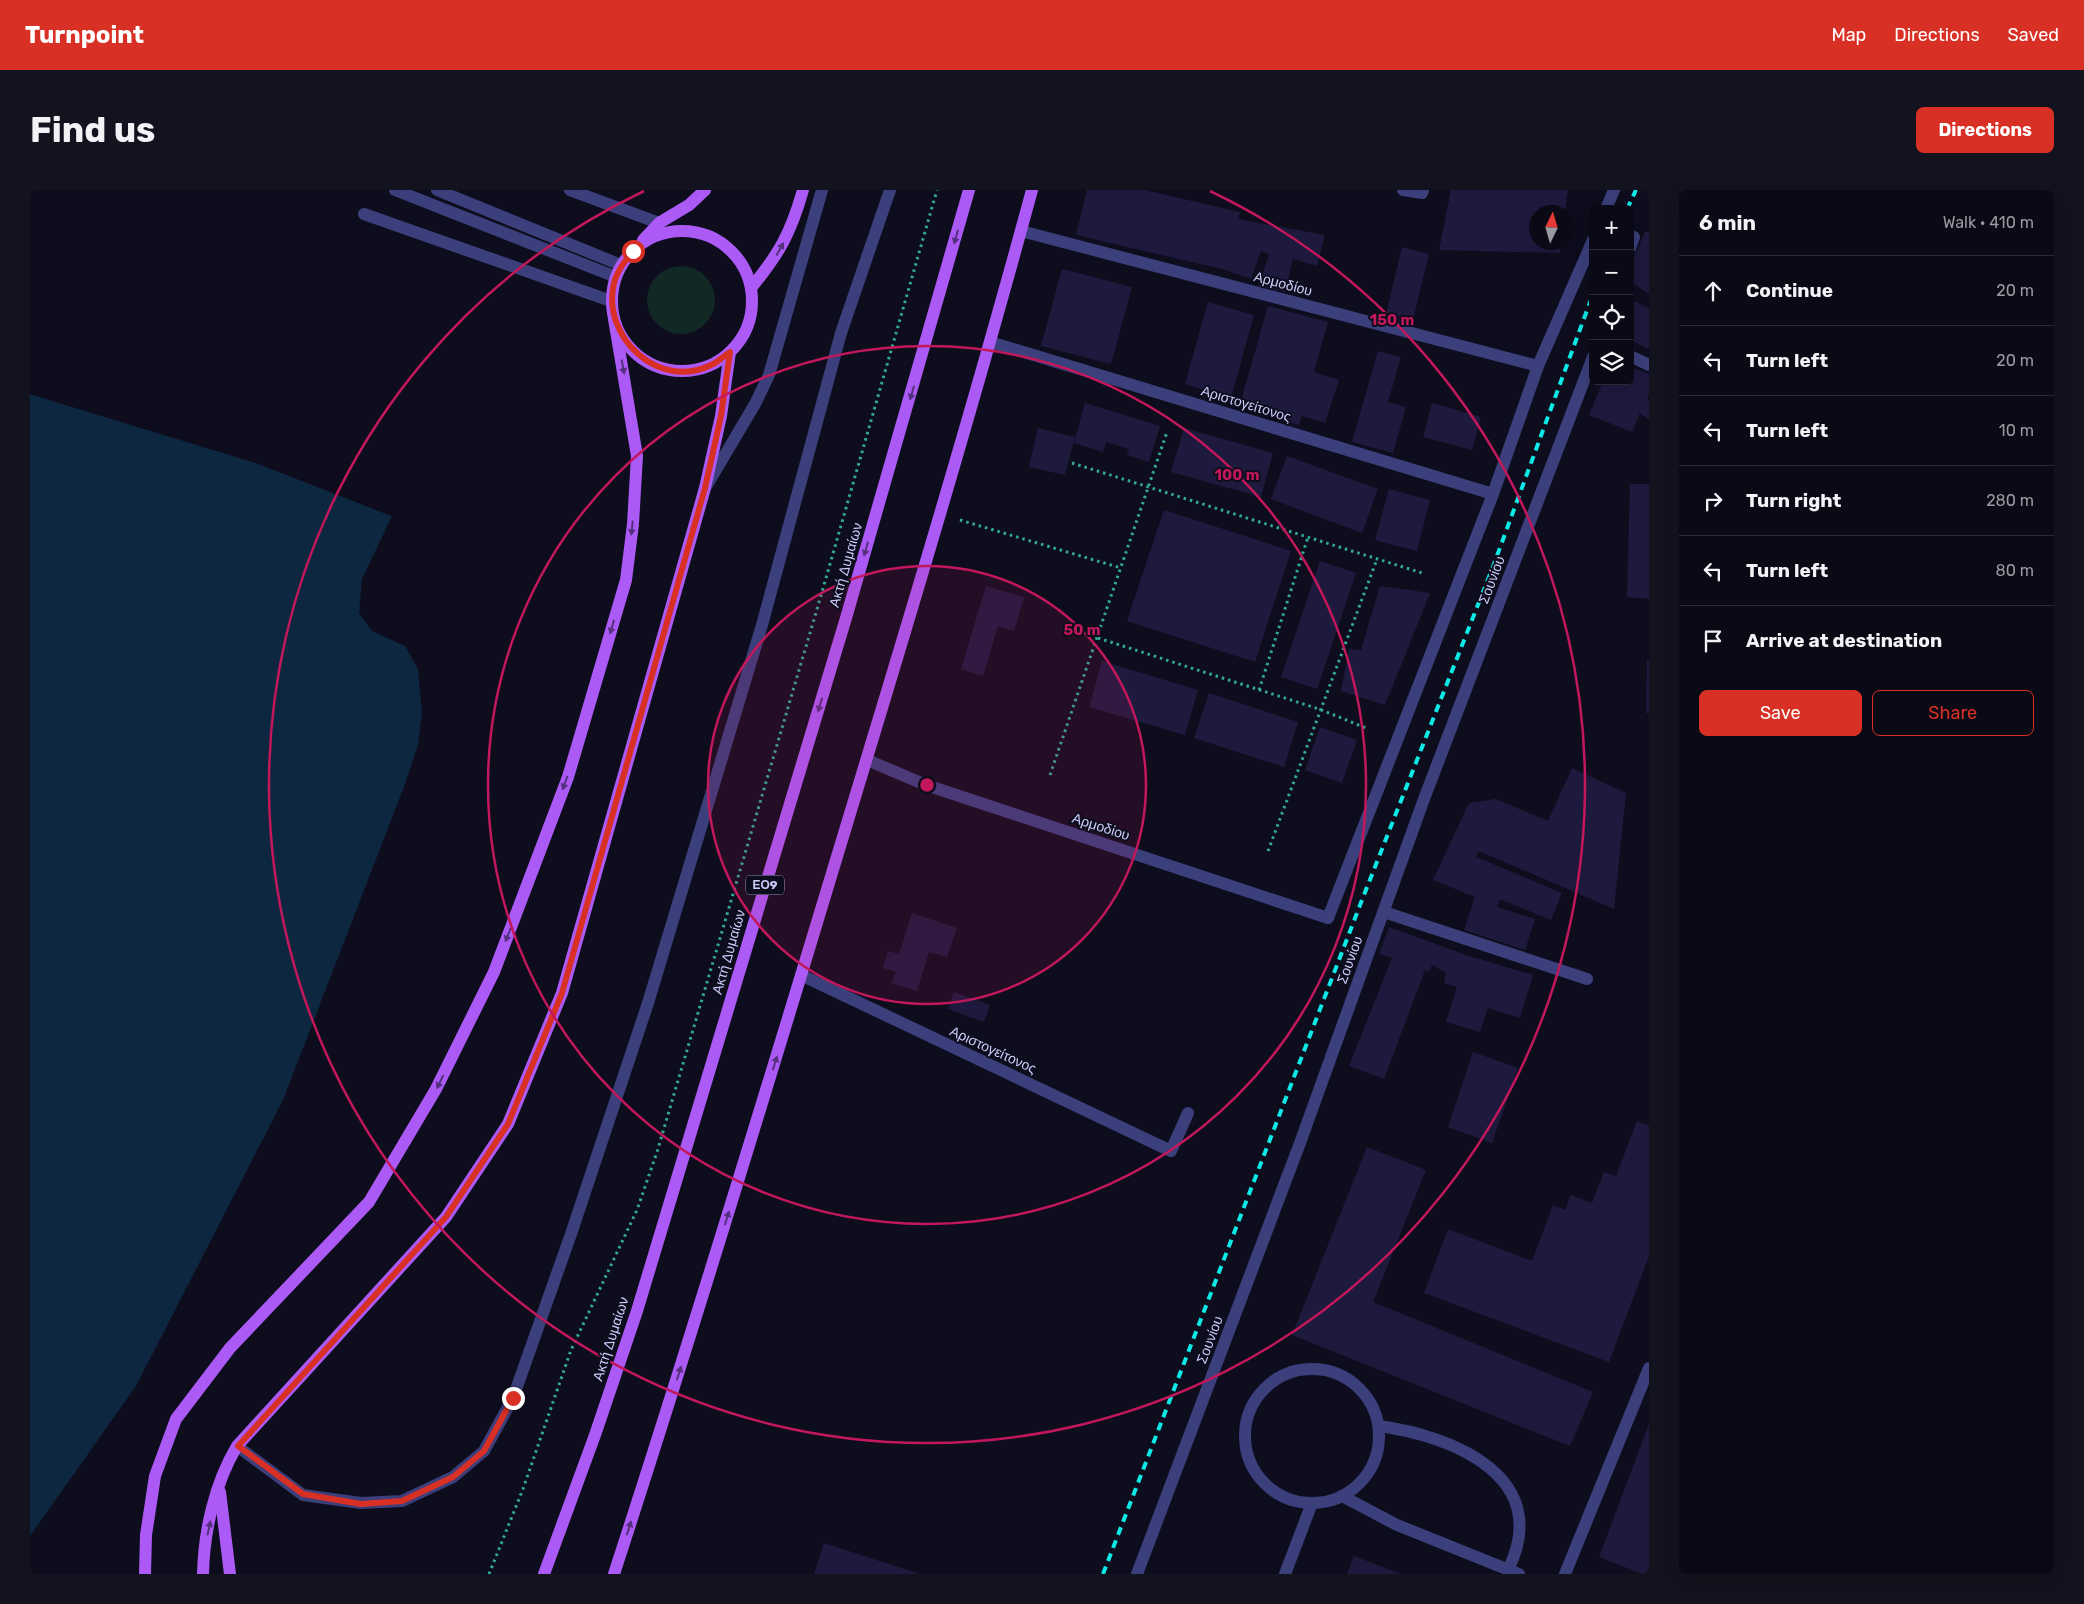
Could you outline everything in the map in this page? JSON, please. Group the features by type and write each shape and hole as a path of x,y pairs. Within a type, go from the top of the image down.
{"main road":[{"path":"145,1574 146,1536 155,1476 176,1419 230,1348 369,1202 436,1089 494,972 568,777 626,580 633,524 637,456 611,300 619,271 633,251 659,223 689,205 705,190"},
{"path":"751,288 773,261 794,223 802,190"},
{"name":"Ακτή Δυμαίων","path":"544,1574 637,1311 846,618 969,190"},
{"path":"614,1574 684,1359 867,760 990,342 1032,190"},
{"path":"614,319 624,341 641,358 662,368 687,371 710,365 730,352 745,334 752,311 751,288 744,268 731,250 713,238 693,231 671,232 657,236 633,251"},
{"path":"203,1574 204,1555 218,1482 238,1446 446,1217 508,1124 562,993 705,488 721,416 730,352"},
{"path":"218,1482 230,1574"}],"street":[{"path":"395,190 619,271"},
{"path":"437,190 619,271"},
{"path":"570,190 659,223"},
{"path":"705,488 756,404 769,375 822,190"},
{"path":"238,1446 303,1494 361,1504 402,1501 453,1477 484,1451 513,1398 571,1234 648,1003 762,625 841,333 890,190"},
{"path":"1403,190 1422,192 1423,190"},
{"path":"1608,205 1614,190"},
{"path":"364,214 611,300"},
{"name":"Αρμοδίου","path":"1021,231 1538,366"},
{"path":"1492,494 1538,366 1589,249"},
{"name":"Αριστογείτονος","path":"990,342 1492,494"},
{"path":"1634,358 1649,365"},
{"name":"Σουνίου","path":"1137,1574 1300,1143 1427,790 1589,367"},
{"name":"Αρμοδίου","path":"867,760 926,784 1328,918 1492,494"},
{"path":"1384,912 1587,979"},
{"name":"Αριστογείτονος","path":"801,975 1171,1151 1188,1114"},
{"path":"1565,1574 1649,1368"},
{"path":"1300,1370 1331,1371 1345,1378 1362,1392 1375,1412 1379,1426 1379,1444 1371,1467 1356,1487 1342,1496 1327,1502 1296,1501 1269,1488 1250,1464 1246,1449 1246,1426 1252,1404 1272,1381 1300,1370"},
{"path":"1342,1496 1397,1525 1513,1572 1520,1523 1516,1504 1502,1478 1482,1461 1457,1447 1416,1433 1379,1426"},
{"path":"1285,1574 1312,1503"}],"path":[{"path":"489,1574 522,1489 571,1350 637,1210 657,1152 820,599 937,190"},
{"path":"1050,775 1167,432"},
{"path":"1072,463 1422,573"},
{"path":"940,514 1121,568"},
{"path":"1260,690 1308,537"},
{"path":"1268,851 1319,710 1377,559"},
{"path":"1098,638 1260,690 1366,728"}],"green space":[{"path":"681,266 694,269 705,276 712,287 715,300 712,313 705,324 694,331 681,334 668,331 657,324 650,313 647,300 650,287 657,276 668,269"}],"water":[{"path":"30,394 259,464 392,516 362,579 359,613 372,631 405,646 418,669 422,713 418,745 405,784 283,1100 136,1386 30,1536"}],"pier":[{"path":"31,391 259,462 393,514 394,517 259,464 30,394"}],"building":[{"path":"1087,190 1144,190 1240,212 1238,219 1325,235 1317,266 1293,259 1285,292 1259,286 1269,254 1261,251 1251,279 1226,270 1076,235"},
{"path":"1451,190 1568,190 1566,205 1529,205 1529,250 1560,250 1560,253 1439,250"},
{"path":"1645,232 1649,232 1649,294 1634,284 1634,256"},
{"path":"1402,247 1429,254 1411,328 1384,322"},
{"path":"1062,269 1132,287 1111,364 1041,346"},
{"path":"1634,301 1649,308 1649,349 1634,342"},
{"path":"1208,302 1254,315 1231,398 1185,384"},
{"path":"1268,306 1328,322 1314,372 1339,380 1325,423 1302,416 1299,425 1239,408"},
{"path":"1378,351 1401,357 1388,402 1406,407 1393,453 1352,442"},
{"path":"1634,368 1649,374 1649,393 1647,399 1649,401 1649,420 1640,413 1632,432 1589,415 1601,385 1634,385"},
{"path":"1085,403 1160,426 1149,462 1127,455 1129,449 1106,442 1103,452 1074,443"},
{"path":"1432,403 1481,417 1472,450 1423,437"},
{"path":"1038,428 1075,437 1065,475 1029,467"},
{"path":"1184,428 1273,453 1261,497 1171,472"},
{"path":"1287,456 1378,489 1362,533 1271,499"},
{"path":"1630,484 1649,484 1649,599 1627,597"},
{"path":"1389,489 1430,500 1417,551 1375,540"},
{"path":"1164,510 1291,551 1255,662 1127,621"},
{"path":"1320,561 1356,573 1317,689 1281,677"},
{"path":"986,586 1024,597 1014,631 998,626 983,676 961,669"},
{"path":"1380,586 1430,593 1385,705 1341,691 1349,649 1361,650"},
{"path":"1647,660 1649,660 1649,713 1646,713"},
{"path":"1102,661 1198,690 1185,735 1089,707"},
{"path":"1209,693 1298,722 1284,767 1194,738"},
{"path":"1320,727 1357,740 1342,783 1305,770"},
{"path":"1572,768 1626,793 1614,909 1479,851 1476,857 1562,893 1551,920 1500,899 1497,907 1535,919 1525,950 1464,930 1475,897 1433,880 1469,803 1496,799 1548,821"},
{"path":"912,913 957,928 947,957 929,952 917,991 891,983 896,972 883,968 888,951 899,954"},
{"path":"1389,927 1466,955 1533,975 1520,1018 1488,1008 1480,1032 1446,1022 1457,987 1444,983 1446,973 1432,965 1429,972 1425,970 1384,1079 1349,1066 1392,958 1379,954"},
{"path":"954,992 990,1005 984,1022 948,1009"},
{"path":"1473,1052 1518,1068 1492,1143 1448,1127"},
{"path":"1637,1121 1649,1126 1649,1256 1609,1362 1424,1293 1448,1229 1532,1261 1553,1205 1565,1210 1571,1195 1592,1203 1604,1172 1616,1176"},
{"path":"1367,1147 1426,1170 1373,1302 1593,1392 1570,1446 1292,1335"},
{"path":"1649,1424 1649,1574 1642,1574 1599,1557"},
{"path":"824,1543 920,1574 814,1574"},
{"path":"1354,1556 1401,1574 1347,1574"}],"railway":[{"path":"1629,205 1636,190"},
{"path":"1103,1574 1362,900 1494,564 1593,295"}],"route":[{"path":"513,1398 484,1451 453,1477 402,1501 361,1504 303,1494 238,1446 255,1424 446,1217 508,1124 562,993 705,488 721,416 730,352 710,365 687,371 662,368 641,358 624,341 614,319 611,300 614,282 621,265 633,251"}]}
